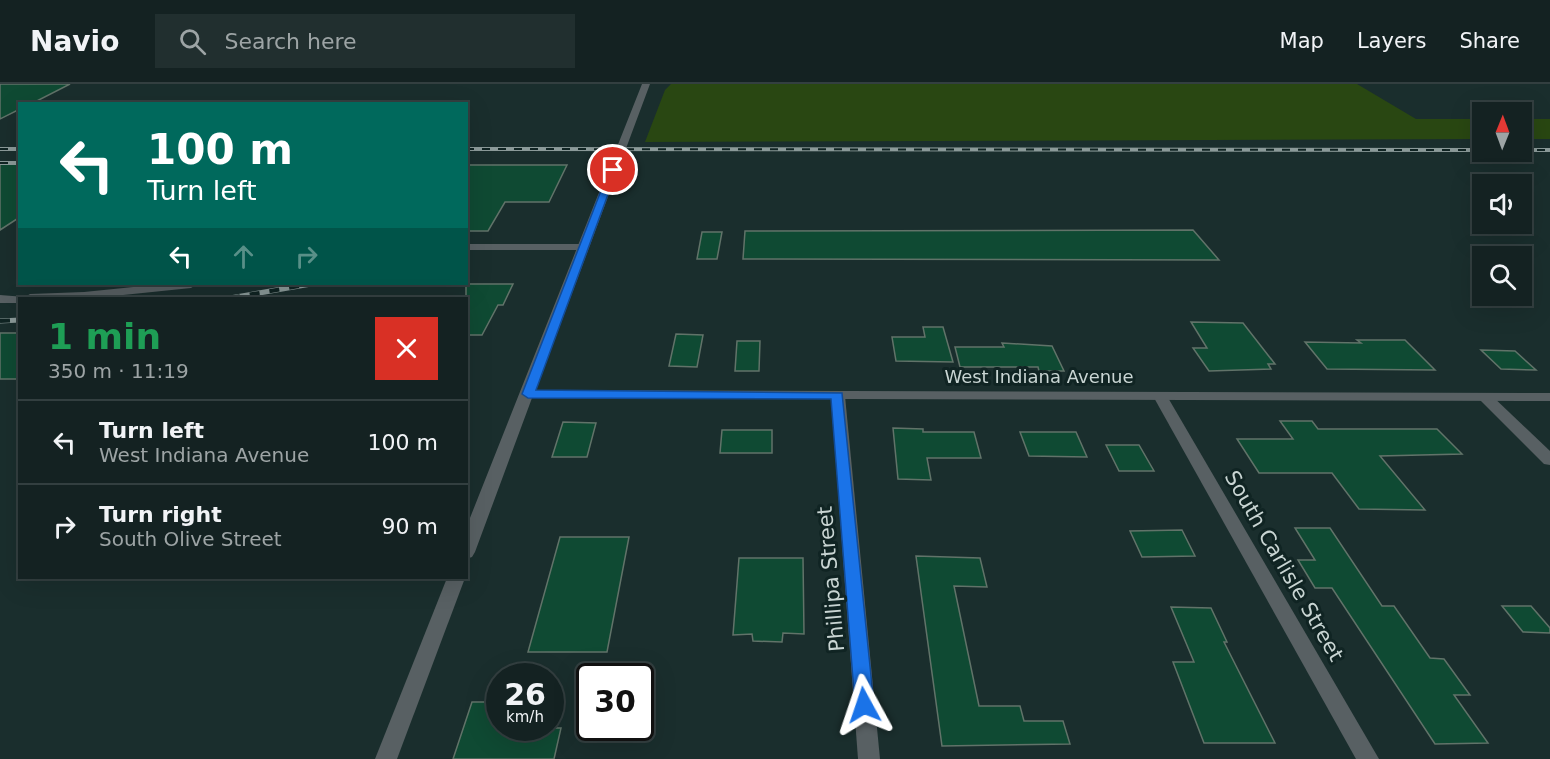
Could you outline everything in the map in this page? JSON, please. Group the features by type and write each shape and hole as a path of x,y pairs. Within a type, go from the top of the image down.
{"street":[{"path":"468,547 646,84"},
{"path":"468,247 584,247"},
{"path":"57,297 181,285"},
{"path":"0,299 18,299"},
{"name":"West Indiana Avenue","path":"528,394 1550,397"},
{"name":"Phillipa Street","path":"838,396 869,759"},
{"name":"South Carlisle Street","path":"1160,396 1368,759"},
{"path":"1485,397 1550,460"},
{"path":"386,759 456,579"}],"green space":[{"path":"671,84 1357,84 1416,119 1472,119 1472,139 645,142 665,90"},
{"path":"1532,119 1550,119 1550,139 1532,139"}],"building":[{"path":"0,84 70,84 35,102 18,102 18,110 0,119"},
{"path":"0,164 18,164 18,218 0,230"},
{"path":"468,165 567,165 549,202 505,202 488,231 468,231"},
{"path":"1193,230 1219,260 743,259 745,231"},
{"path":"702,232 722,232 717,259 697,259"},
{"path":"468,284 513,284 503,305 498,305 482,335 468,335 468,297 466,297 466,285"},
{"path":"1191,322 1243,323 1275,364 1268,364 1271,369 1209,371 1193,348 1207,348"},
{"path":"923,327 943,327 953,362 896,361 892,337 925,337"},
{"path":"0,333 18,333 18,379 0,379"},
{"path":"676,334 703,335 697,367 669,366"},
{"path":"1357,340 1405,340 1435,370 1327,369 1305,342 1361,343"},
{"path":"737,341 760,341 759,371 735,371"},
{"path":"1002,343 1052,346 1064,371 1039,371 1038,367 960,367 955,347 1004,347"},
{"path":"1481,350 1515,351 1536,370 1501,369"},
{"path":"1280,421 1312,421 1318,429 1437,429 1462,454 1380,456 1425,510 1359,509 1332,473 1259,473 1237,439 1293,439"},
{"path":"563,422 596,423 587,457 552,457"},
{"path":"893,428 923,429 923,432 974,432 981,458 927,458 931,480 898,479"},
{"path":"722,430 772,430 772,453 720,453"},
{"path":"1020,432 1076,432 1087,457 1029,456"},
{"path":"1106,445 1139,445 1154,471 1119,471"},
{"path":"1295,528 1330,528 1382,606 1394,606 1430,658 1444,659 1470,695 1454,695 1488,743 1435,744 1332,588 1315,588 1298,560 1315,560"},
{"path":"1182,530 1195,556 1142,557 1130,531"},
{"path":"560,537 629,537 607,652 528,652"},
{"path":"916,556 980,558 987,587 954,586 979,706 1020,706 1024,721 1063,721 1070,744 942,746"},
{"path":"739,558 803,558 804,634 783,633 782,642 753,641 752,634 733,635"},
{"path":"1502,606 1531,606 1550,628 1550,633 1523,632"},
{"path":"1171,607 1211,608 1227,642 1224,642 1275,743 1204,743 1173,662 1194,662"},
{"path":"472,702 486,702 486,741 558,741 554,759 453,759"}],"railway":[{"path":"0,149 18,149"},
{"path":"468,149 1472,150"},
{"path":"1532,150 1550,150"},
{"path":"0,163 18,163"},
{"path":"236,297 305,285"},
{"path":"0,321 18,320"}],"route":[{"path":"613,170 528,394 838,396 864,705"}]}
